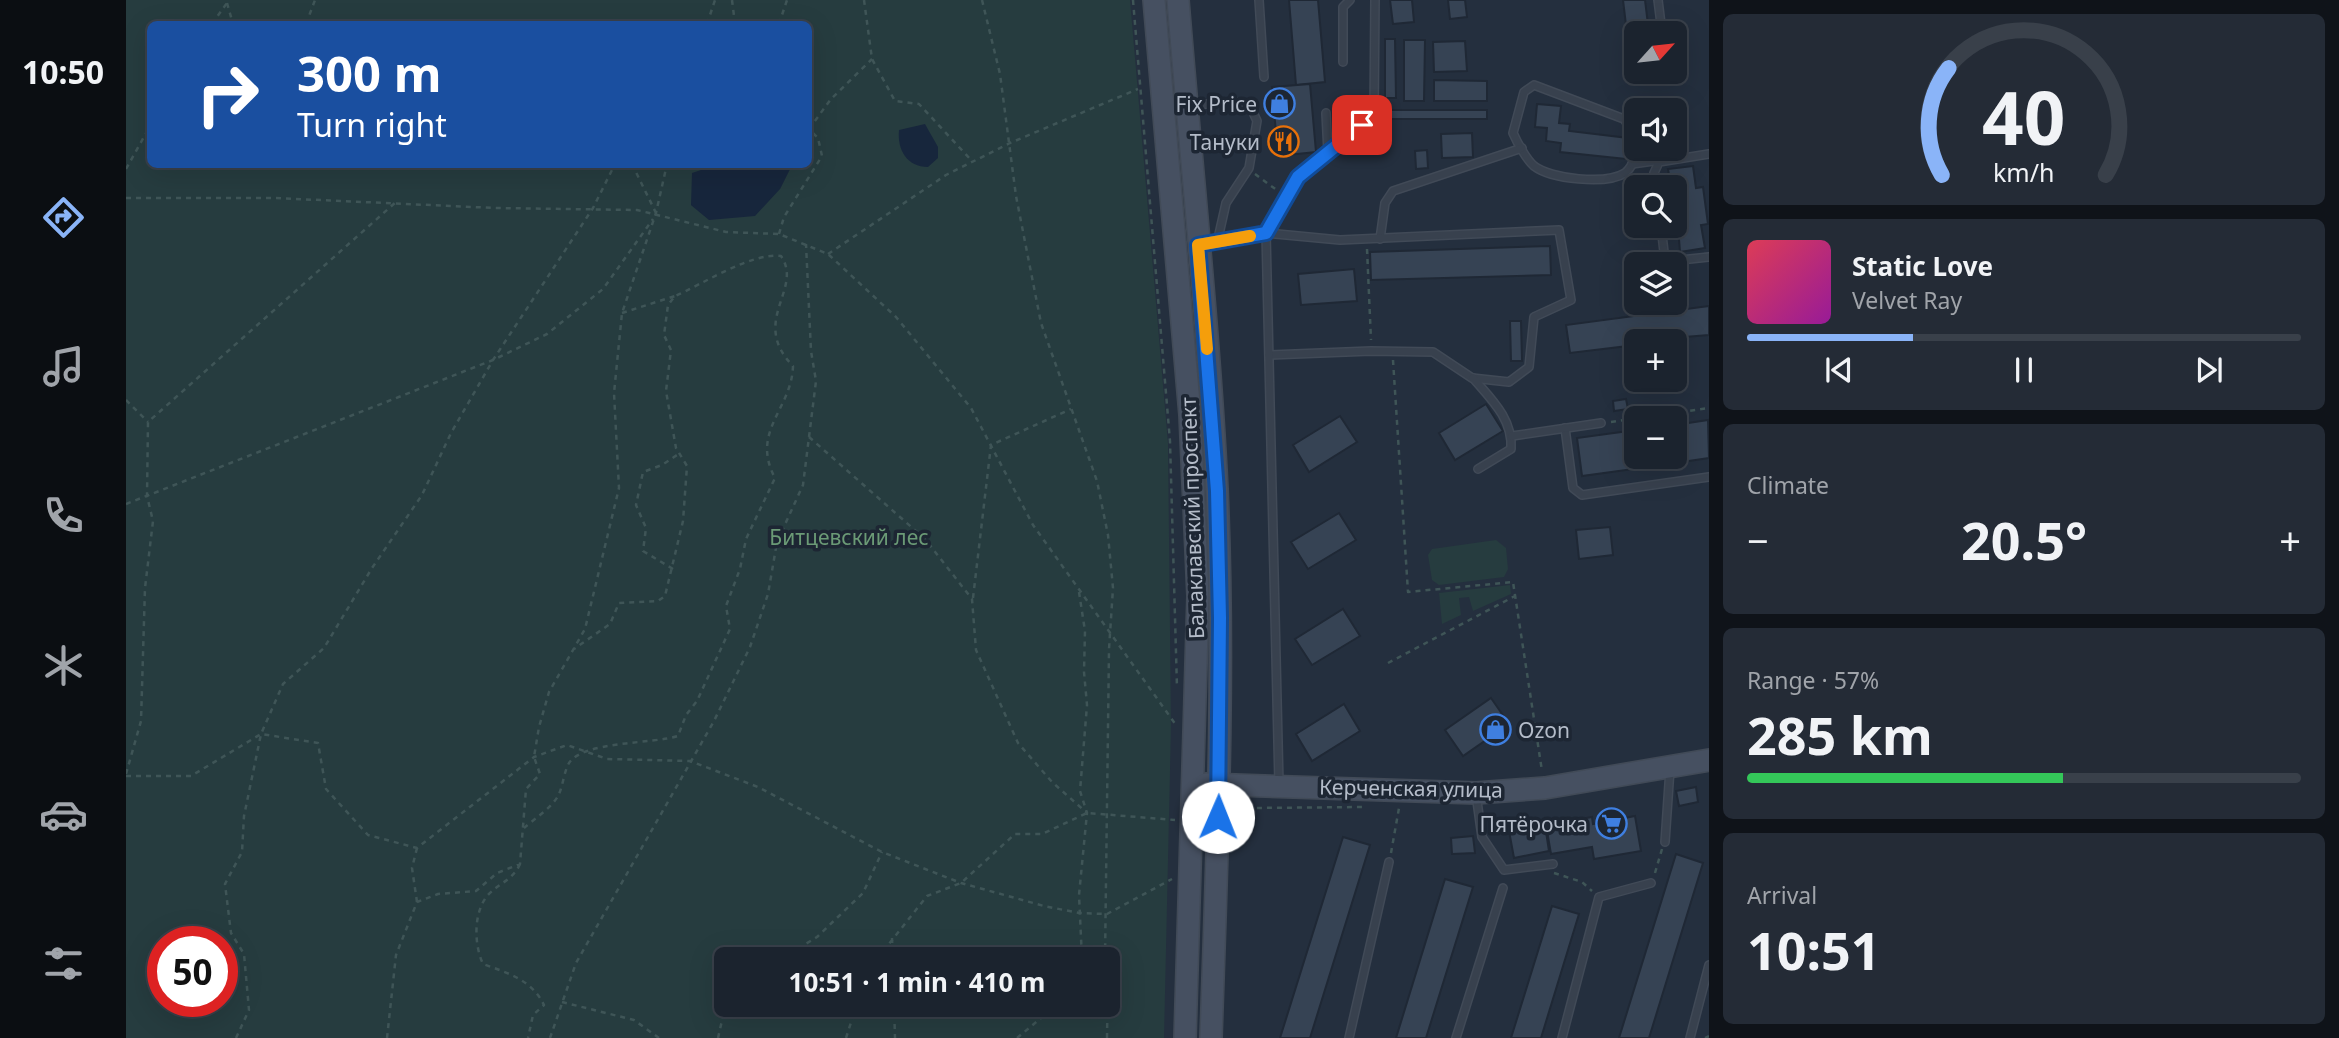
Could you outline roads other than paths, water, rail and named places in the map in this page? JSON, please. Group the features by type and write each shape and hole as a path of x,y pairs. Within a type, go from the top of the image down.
{"main road":[{"name":"Балаклавский проспект","path":"1154,0 1190,415 1198,596 1185,1038"},
{"name":"Балаклавский проспект","path":"1178,0 1186,105 1207,244 1217,491 1220,618 1219,784 1213,1038"},
{"name":"Керченская улица","path":"1194,784 1476,793 1545,788 1709,760"}],"lane":[{"path":"1259,0 1264,78"},
{"path":"1343,62 1342,7 1350,0"},
{"path":"1279,785 1266,233 1298,177 1374,116 1375,0"},
{"path":"1658,0 1661,21"},
{"path":"1624,119 1534,85 1524,92 1514,136 1534,166 1561,177 1591,180 1613,177 1624,173 1633,161"},
{"path":"1186,105 1239,102 1252,110 1257,121 1249,169 1226,203 1207,244"},
{"path":"1326,113 1328,153"},
{"path":"1380,239 1385,203 1393,191 1522,148"},
{"path":"1687,157 1709,155"},
{"path":"1632,164 1652,161"},
{"path":"1207,244 1266,233 1340,240 1559,230 1571,300 1534,317 1529,367 1508,382 1472,378"},
{"path":"1662,238 1664,252 1671,261 1709,257"},
{"path":"1269,355 1371,351 1433,352 1472,378 1500,410 1512,436 1511,449 1478,469"},
{"path":"1512,436 1601,423"},
{"path":"1564,428 1573,488 1582,495 1709,477"},
{"path":"1665,842 1670,767"},
{"path":"1476,793 1482,837 1504,870 1553,864"},
{"path":"1349,1038 1389,862"},
{"path":"1562,1038 1599,897 1651,883"},
{"path":"1456,1038 1503,888"},
{"path":"1690,1038 1709,965"}],"water":[{"path":"925,124 938,147 938,158 928,167 909,161 902,150 899,137 899,130"},
{"path":"707,168 790,168 780,189 755,216 709,220 691,205 692,173"}],"place":[{"name":"Fix Price","path":"1280,104"},
{"name":"Тануки","path":"1283,142"},
{"name":"Ozon","path":"1495,730"},
{"name":"Пятёрочка","path":"1611,824"}],"park label":[{"name":"Битцевский лес","path":"849,537"}]}
